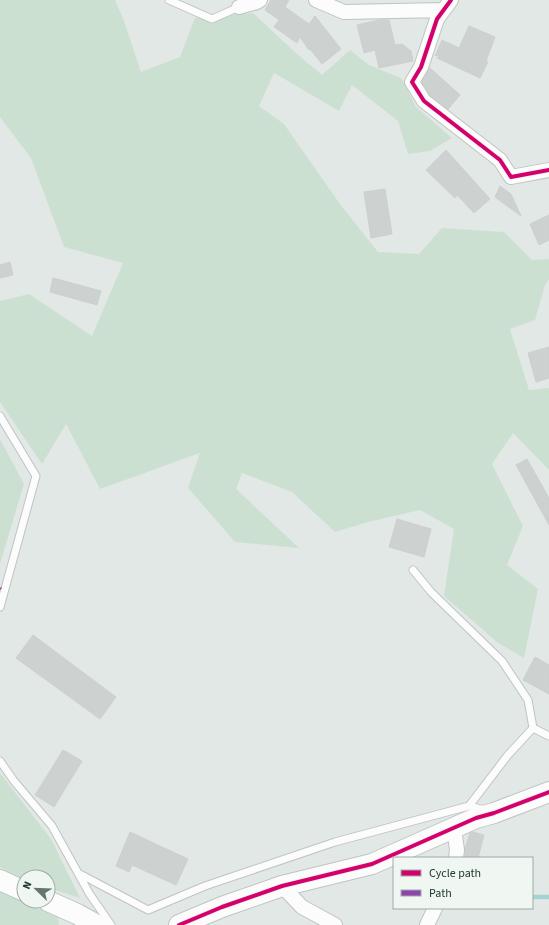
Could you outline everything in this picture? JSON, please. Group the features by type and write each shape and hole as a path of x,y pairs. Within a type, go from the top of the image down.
{"street":[{"path":"239,7 260,0"},
{"path":"316,0 344,12 447,5"},
{"path":"447,5 437,19 421,66 412,82 424,101 500,160 511,177 549,170"},
{"path":"179,925 222,907 282,886 372,864 476,818 494,813 549,792"},
{"path":"454,828 457,850 456,857"},
{"path":"0,880 16,887"},
{"path":"282,886 302,907 335,925"},
{"path":"56,905 97,925"},
{"path":"427,925 435,909"}],"lane":[{"path":"169,0 212,19 239,7"},
{"path":"0,416 36,476 0,607"},
{"path":"413,570 431,592 502,661 528,700 533,728"},
{"path":"533,728 549,736"},
{"path":"470,806 508,755 533,728"},
{"path":"0,760 14,781 52,826 89,893 111,925"},
{"path":"78,873 148,910 205,886 335,842 470,806 494,813"}],"green space":[{"path":"0,0 115,0 124,21 141,72 180,57 195,18 253,13 322,75 350,50 369,65 401,78 416,107 452,138 430,151 408,154 398,121 352,85 339,111 274,73 259,106 284,124 340,204 378,252 419,254 442,228 504,232 532,260 549,259 549,279 545,285 535,320 510,329 529,390 549,388 549,470 513,433 492,464 523,526 507,565 538,589 524,658 497,642 444,596 454,529 420,510 368,522 335,532 292,492 242,473 236,489 299,548 235,542 188,488 200,453 100,489 66,424 42,464 0,402 0,301 29,294 92,336 123,263 64,247 31,158 0,117"},
{"path":"0,439 24,484 0,564"},
{"path":"0,773 51,839 80,898 56,890 56,869 16,869 16,875 0,867"},
{"path":"0,891 16,898 16,909 40,909 58,917 59,925 0,925"}],"building":[{"path":"271,0 289,0 285,7 309,24 315,16 341,49 322,64 310,49 309,50 300,37 297,43 274,27 279,20 265,10"},
{"path":"379,20 389,20 395,45 402,44 411,51 413,61 379,68 375,50 364,53 357,25"},
{"path":"469,26 495,37 486,61 488,62 480,78 437,58 440,55 435,56 442,40 459,48"},
{"path":"430,68 460,95 448,109 430,95 422,82"},
{"path":"446,150 490,199 474,213 457,195 455,198 426,170"},
{"path":"500,186 511,194 521,216 495,197"},
{"path":"385,189 392,234 371,238 364,192"},
{"path":"549,215 549,240 539,245 530,224"},
{"path":"10,262 13,275 0,278 0,265"},
{"path":"53,278 101,291 97,305 50,292"},
{"path":"549,347 549,378 536,382 528,353"},
{"path":"527,459 549,498 549,525 516,465"},
{"path":"397,519 431,529 424,557 389,547"},
{"path":"33,635 116,697 100,719 16,658"},
{"path":"535,657 549,665 549,694 523,680"},
{"path":"63,750 82,761 54,807 35,795"},
{"path":"130,832 188,859 176,885 132,865 129,872 116,866"},
{"path":"473,832 484,835 478,857 465,857 465,849 470,833"}],"waterway":[{"path":"533,897 549,897"}],"cycle path":[{"path":"451,0 437,19 421,67 412,82 424,101 500,160 511,177 549,170"},
{"path":"179,925 222,907 282,886 372,864 476,818 494,813 549,792"}]}
